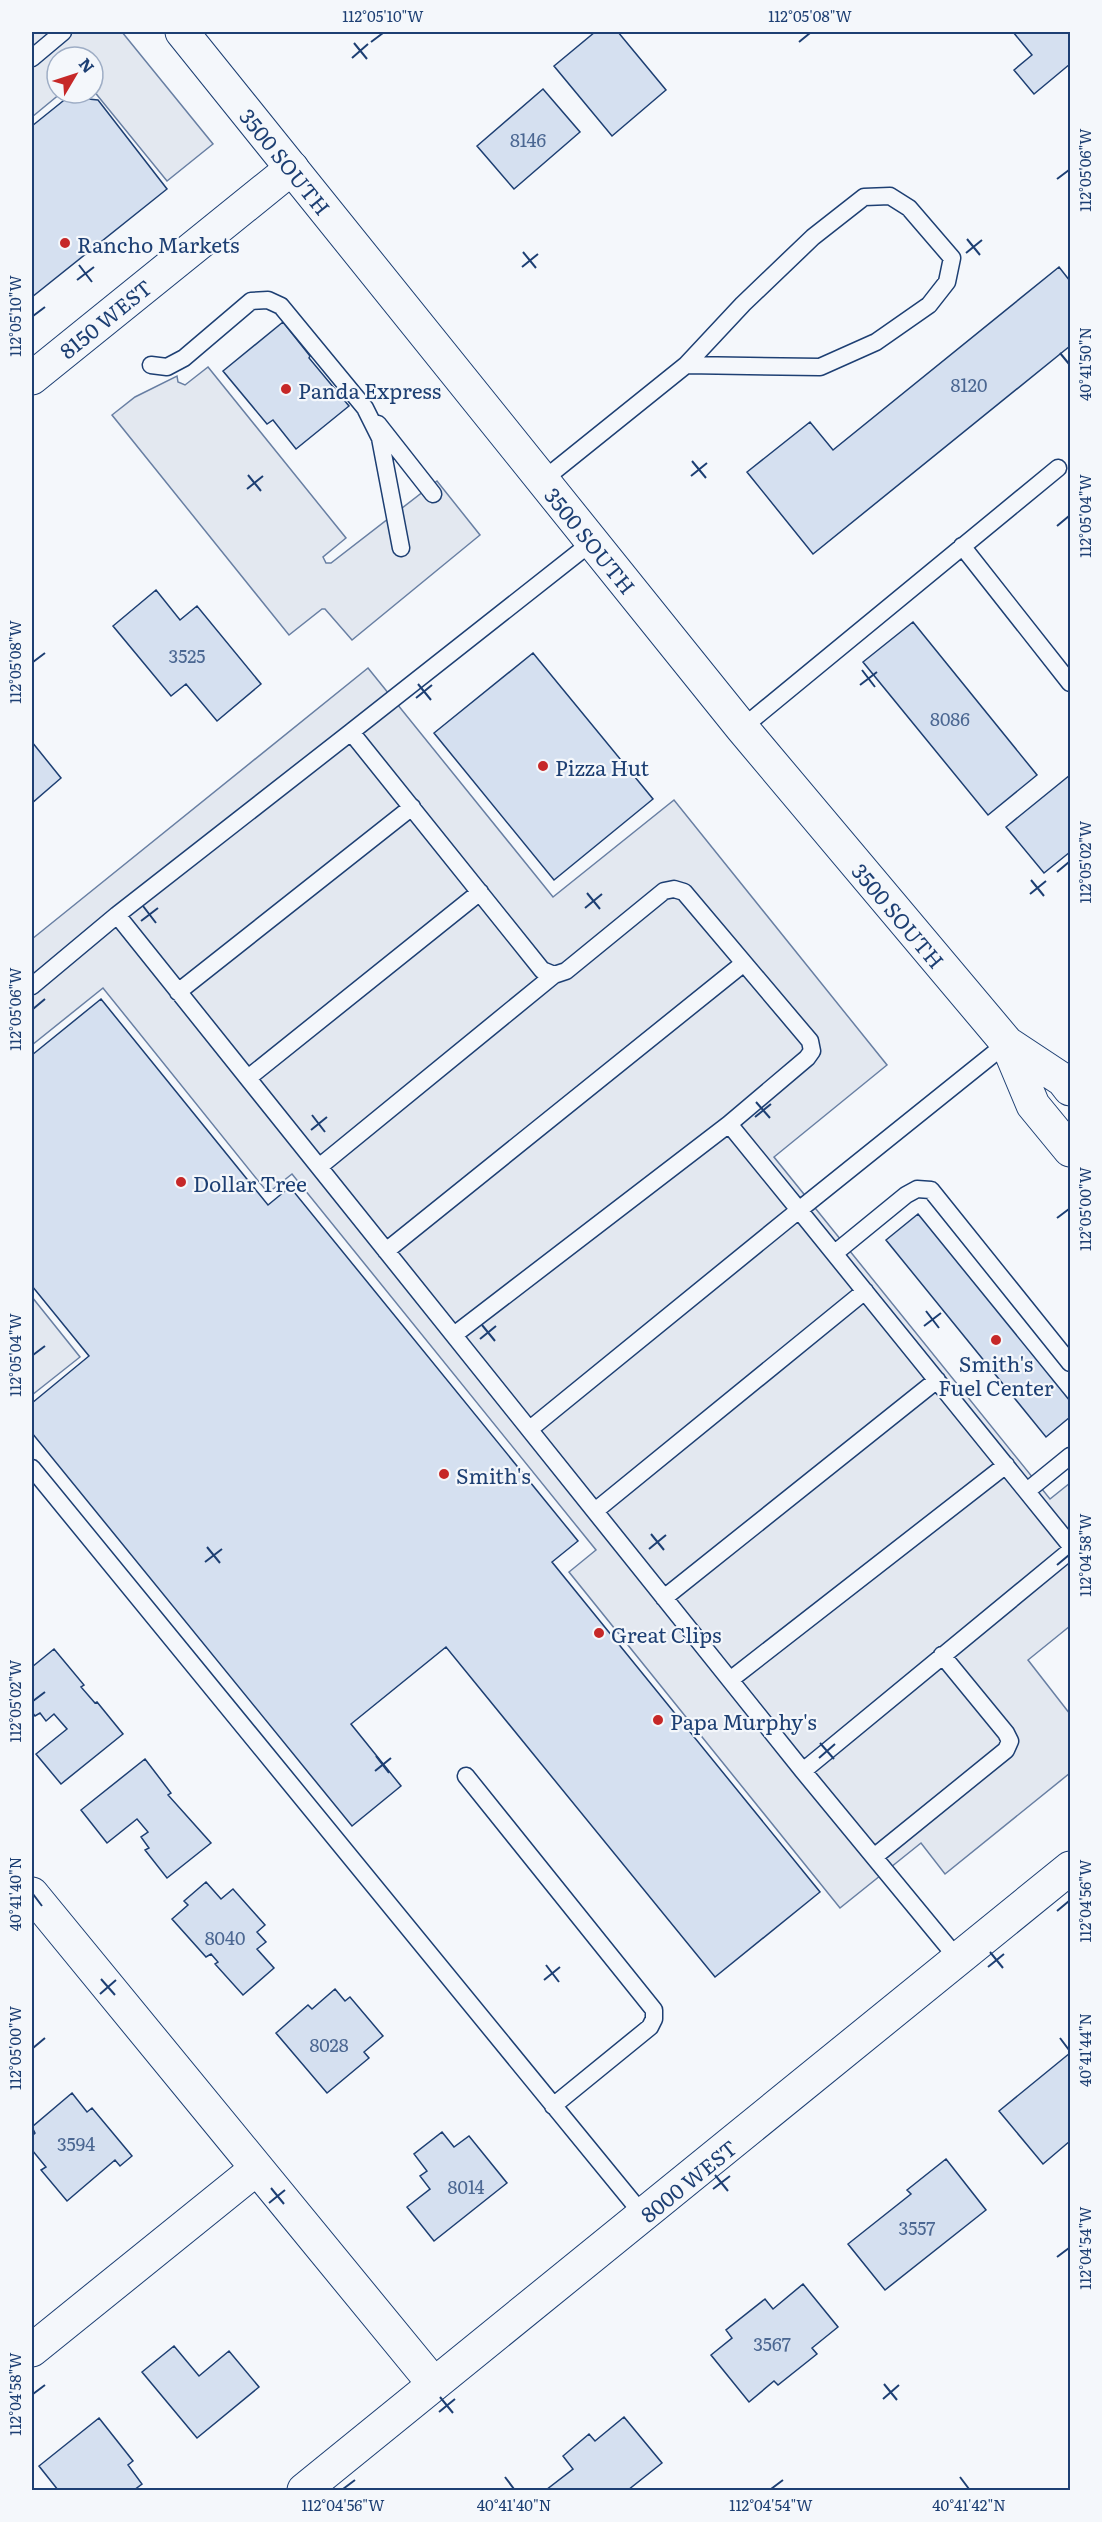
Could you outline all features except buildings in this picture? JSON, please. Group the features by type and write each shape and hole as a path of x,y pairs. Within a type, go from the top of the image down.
{"street":[{"name":"3500 SOUTH","path":"182,32 742,728 1007,1043 1063,1080 1071,1089"},
{"name":"8150 WEST","path":"32,378 292,168"},
{"name":"3500 SOUTH","path":"1007,1043 1033,1105 1071,1150"},
{"name":"8000 WEST","path":"304,2490 1071,1868"},
{"path":"32,1894 434,2384"},
{"path":"32,2350 256,2169"}],"lane":[{"path":"32,58 63,32"},
{"path":"543,480 686,366 743,304 805,244 864,197 890,196 909,208 952,258 947,282 929,305 876,342 820,367 686,366"},
{"path":"151,365 167,367 184,358 252,301 268,300 281,306 433,494"},
{"path":"365,408 380,438 400,548"},
{"path":"742,728 1058,468"},
{"path":"32,986 117,915 592,542"},
{"path":"962,546 1071,683"},
{"path":"351,732 542,970 554,975"},
{"path":"178,992 412,807"},
{"path":"319,1167 554,975 566,971 664,891 674,889 684,892 810,1041 812,1051 807,1058 729,1124 454,1335"},
{"path":"248,1078 480,892"},
{"path":"117,915 803,1771 958,1959"},
{"path":"386,1251 744,963"},
{"path":"530,1429 1007,1043"},
{"path":"729,1124 1071,1545"},
{"path":"835,1253 906,1195 917,1189 931,1190 1071,1363"},
{"path":"595,1511 866,1292"},
{"path":"664,1598 937,1380"},
{"path":"1027,1491 1071,1456"},
{"path":"730,1680 1006,1466"},
{"path":"32,1468 644,2216"},
{"path":"803,1771 1071,1551"},
{"path":"874,1857 1006,1750 1010,1741 1006,1733 942,1655"},
{"path":"466,1776 654,2010 654,2019 650,2027 554,2106"}],"shaded area":[{"path":"32,32 122,32 213,144 167,181 105,105 105,45 45,45 46,105 32,117"},
{"path":"208,367 346,538 323,557 326,563 331,563 437,481 480,535 352,640 325,609 289,635 112,415 135,397 177,376 178,382 185,385"},
{"path":"368,668 553,897 674,800 887,1065 774,1157 1050,1499 1070,1483 1070,1626 1028,1660 1070,1714 1070,1773 945,1874 921,1843 840,1908 569,1572 596,1550 292,1174 268,1193 103,988 32,1045 32,939"},
{"path":"32,1297 80,1357 32,1395"}],"place":[{"name":"Rancho Markets","path":"65,243"},
{"name":"Panda Express","path":"286,389"},
{"name":"Pizza Hut","path":"543,766"},
{"name":"Dollar Tree","path":"181,1182"},
{"name":"Smith's Fuel Center","path":"996,1340"},
{"name":"Smith's","path":"444,1474"},
{"name":"Great Clips","path":"599,1633"},
{"name":"Papa Murphy's","path":"658,1720"}]}
